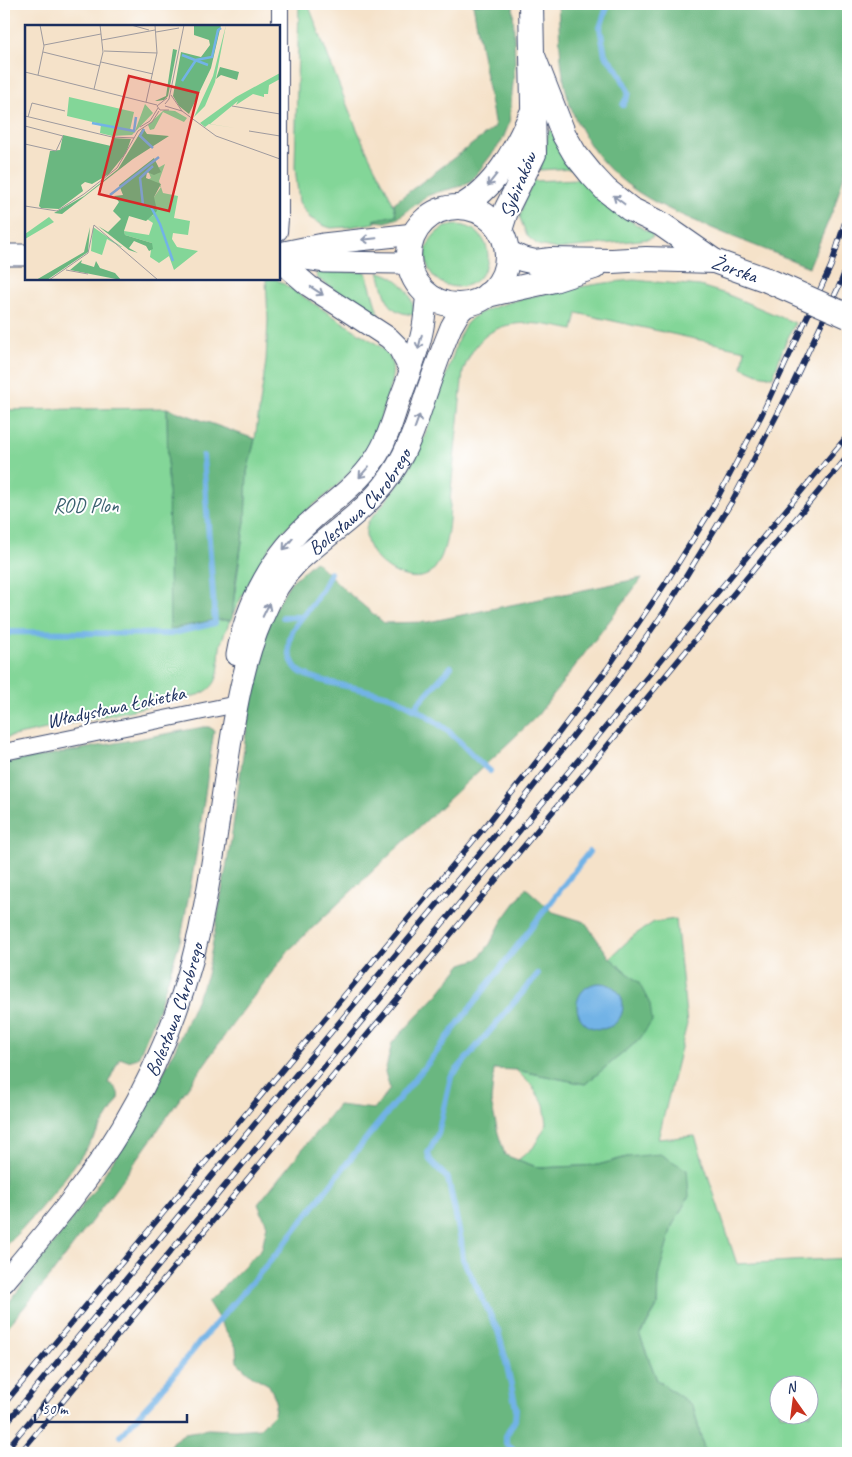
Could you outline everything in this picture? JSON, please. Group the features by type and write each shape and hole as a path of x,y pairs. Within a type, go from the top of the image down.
{"main road":[{"name":"Sybiraków","path":"500,230 507,208 534,154 531,4"},
{"path":"533,56 564,135 575,154 596,180 630,209 661,224 714,262"},
{"name":"Sybiraków","path":"460,207 473,200 482,192 509,158 517,146 533,109"},
{"path":"452,207 468,208 483,213 496,223 500,230 508,252 504,275 494,290 478,300 450,304 427,294 417,282 410,265 410,247 414,234 424,221 437,212 452,207"},
{"name":"Żorska","path":"508,252 522,259 534,262 551,260 612,262 646,259 714,262 767,280 848,316"},
{"name":"Żorska","path":"478,300 612,262"}],"street":[{"path":"280,4 280,219"},
{"path":"280,254 323,244 414,234"},
{"path":"280,254 324,262 399,263 410,265"},
{"path":"4,255 25,255"},
{"path":"280,261 309,286 389,338 398,347 410,370"},
{"name":"Bolesława Chrobrego","path":"238,698 237,654 247,615 260,586 281,552 295,536 347,491 375,460 391,425 410,370 422,330 427,294"},
{"name":"Bolesława Chrobrego","path":"4,1282 76,1193 115,1137 144,1085 168,1034 187,981 201,926 238,698 264,613 281,583 299,562 364,508 385,484 400,461 416,427 451,327 457,316 478,300"},
{"name":"Władysława Łokietka","path":"4,752 238,698"}],"green space":[{"path":"299,4 308,4 350,113 391,198 397,215 374,220 376,221 375,223 331,228 310,218 299,202 295,167"},
{"path":"473,4 513,4 515,63 509,124 502,141 472,180 462,186 427,196 398,218 386,222 374,221 396,215 394,203 495,127"},
{"path":"558,4 848,4 848,161 835,205 809,267 664,207 633,188 606,165 583,133 568,99 561,61"},
{"path":"551,130 572,168 539,170 546,148 548,131"},
{"path":"580,178 631,221 652,234 653,237 557,249 538,245 527,236 520,218 524,200 534,181"},
{"path":"457,225 469,227 479,234 486,244 488,256 486,268 479,278 469,285 457,287 445,285 435,278 428,268 426,256 428,244 435,234 445,227"},
{"path":"318,272 366,272 380,320 317,278"},
{"path":"379,272 387,274 404,288 411,300 414,315 400,312 390,304 387,300"},
{"path":"266,280 278,280 381,347 390,358 392,375 379,422 365,453 336,486 279,536 261,562 231,618 245,521 247,472 255,439 266,361 268,320"},
{"path":"634,280 700,286 726,294 795,323 783,348 773,377 758,374 742,367 745,350 577,313 573,330 555,326 522,323 493,331 481,340 471,353 463,372 448,530 440,560 435,568 426,575 414,578 401,575 389,569 370,548 366,535 368,522 397,486 415,458 458,339 466,324 482,312 500,305 574,288"},
{"name":"ROD Plon","path":"167,408 171,629 214,620 230,620 221,643 218,674 213,684 205,692 108,716 4,738 4,410"},
{"path":"167,408 255,439 247,472 245,521 235,585 232,620 214,620 170,629"},
{"path":"315,561 346,591 384,623 428,622 642,578 537,716 288,951 232,1025 126,1175 49,1278 4,1331 4,1309 94,1190 146,1109 175,1049 207,975 231,840 257,656 271,616 290,583"},
{"path":"204,727 214,730 197,850 181,938 158,1010 138,1058 128,1061 120,1058 108,1083 116,1089 118,1100 79,1159 36,1213 4,1247 4,763"},
{"path":"526,888 553,912 585,922 610,958 639,983 650,1004 652,1021 639,1040 585,1084 516,1070 494,1069 491,1102 498,1133 505,1155 539,1168 598,1165 627,1157 660,1154 687,1170 689,1196 672,1226 658,1277 657,1306 640,1336 657,1380 693,1406 705,1453 220,1453 200,1448 169,1453 172,1442 185,1433 208,1429 235,1430 260,1428 274,1414 276,1400 269,1385 251,1375 237,1362 236,1347 208,1302 262,1248 267,1225 258,1204 338,1105 374,1109 390,1089 385,1072 392,1043 438,994 462,964 478,959 490,944 502,921"},
{"path":"676,919 687,1024 658,1139 695,1136 737,1264 848,1258 848,1453 705,1453 693,1406 657,1380 640,1336 657,1307 658,1277 672,1226 689,1196 627,1157 598,1165 540,1168 518,1160 533,1148 547,1124 544,1104 531,1085 516,1070 585,1084 639,1040 639,983 610,958 633,936 654,922"}],"water":[{"path":"600,983 613,987 619,993 623,1006 619,1019 613,1025 600,1029 587,1025 581,1019 577,1006 581,993 587,987"}],"waterway":[{"path":"608,4 600,28 605,55 618,70 629,93 623,105"},
{"path":"4,637 10,632 170,634 215,623 203,456"},
{"path":"330,573 318,596 292,633 289,651 296,668 305,675 316,679 397,699 444,728 490,771"},
{"path":"283,617 301,617"},
{"path":"413,709 451,667"},
{"path":"120,1436 278,1252 432,1058 589,852"},
{"path":"517,1453 506,1444 506,1436 515,1420 516,1408 498,1331 463,1259 461,1240 448,1179 430,1160 428,1153 438,1134 451,1077 538,974"}],"railway":[{"path":"4,1404 488,823 607,669 667,581 711,510 761,416 831,266 848,212"},
{"path":"4,1426 504,824 610,689 664,612 731,503 790,390 848,263"},
{"path":"4,1452 848,435"},
{"path":"20,1453 848,456"}]}
